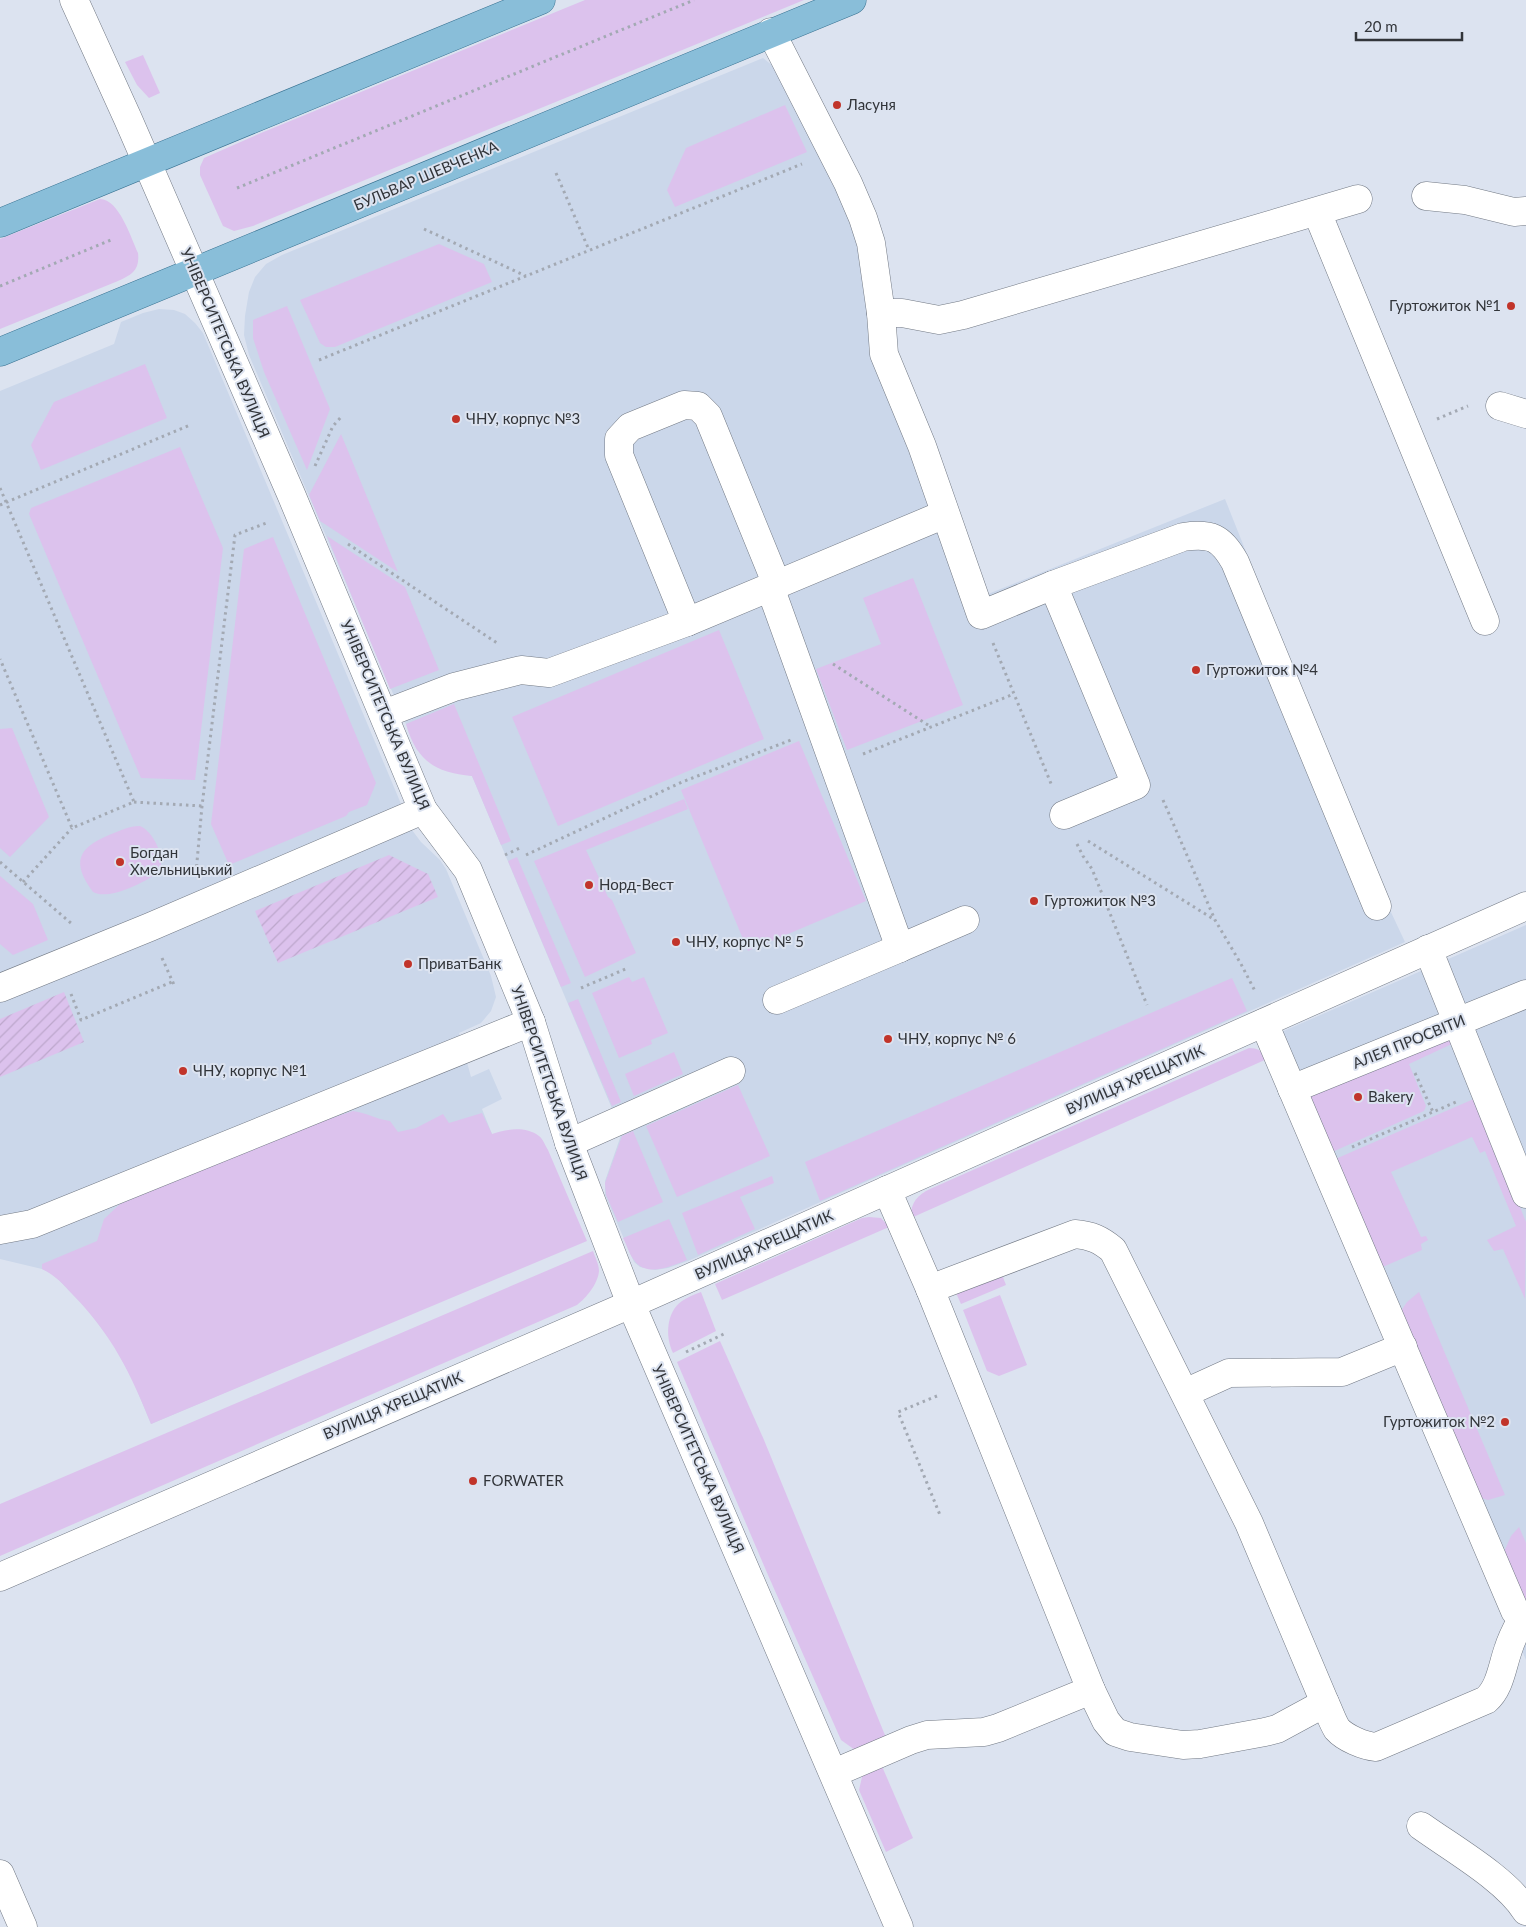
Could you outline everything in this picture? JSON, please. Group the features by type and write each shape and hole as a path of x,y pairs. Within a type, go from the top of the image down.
{"main road":[{"path":"0,222 541,0"},
{"name":"БУЛЬВАР ШЕВЧЕНКА","path":"0,352 852,0"}],"street":[{"name":"УНІВЕРСИТЕТСЬКА ВУЛИЦЯ","path":"74,0 147,162 291,494 423,810 468,870 531,1022 568,1143 631,1304 899,1927"},
{"path":"772,32 832,151 863,218 871,243 881,313 884,354 922,446 981,615 1053,585 1183,537 1198,535 1214,538 1227,547 1235,562 1377,906"},
{"path":"1426,196 1465,200 1514,212 1526,211"},
{"path":"881,313 902,313 939,320 963,315 1358,199"},
{"path":"1317,212 1485,621"},
{"path":"687,622 619,455 619,438 630,427 684,405 698,406 708,416 773,586 788,635 900,948"},
{"path":"384,714 454,688 521,670 549,673 687,622 945,514"},
{"path":"1053,585 1136,785 1067,822"},
{"path":"0,988 423,810"},
{"name":"ВУЛИЦЯ ХРЕЩАТИК","path":"0,1577 631,1304 1526,906"},
{"path":"777,1000 965,920"},
{"path":"1428,949 1526,1194"},
{"name":"АЛЕЯ ПРОСВІТИ","path":"1292,1089 1526,994"},
{"path":"0,1230 32,1224 531,1022"},
{"path":"930,1288 1058,1239 1076,1234 1089,1235 1103,1241 1113,1250 1121,1262 1249,1523 1338,1730 1344,1735 1376,1747 1486,1700 1492,1694 1512,1640 1524,1624 1515,1611 1264,1023"},
{"path":"568,1143 731,1071"},
{"path":"887,1190 930,1288 1091,1690 1106,1721 1115,1732 1183,1745 1200,1744 1277,1729 1325,1703"},
{"path":"1185,1393 1219,1376 1229,1374 1342,1372 1403,1347"},
{"path":"834,1773 911,1740 927,1736 984,1732 1091,1690"},
{"path":"1421,1826 1504,1886 1526,1911"},
{"path":"0,1874 23,1927"}],"path":[{"path":"237,188 694,0"},
{"path":"319,360 832,151"},
{"path":"556,173 589,250"},
{"path":"424,229 526,276"},
{"path":"0,286 111,240"},
{"path":"1407,432 1483,402 1513,410"},
{"path":"291,494 301,489 308,481 333,426 342,416"},
{"path":"0,505 190,425"},
{"path":"0,488 134,802"},
{"path":"192,908 202,806 235,535 272,521"},
{"path":"347,544 497,644 521,670"},
{"path":"981,615 1067,822 1083,856 1091,866 1148,1005"},
{"path":"788,635 931,727"},
{"path":"0,659 72,828"},
{"path":"835,766 1014,694"},
{"path":"526,856 682,782 822,729"},
{"path":"1136,785 1152,790 1160,795 1214,920 1241,964"},
{"path":"23,882 72,828 134,802 202,806"},
{"path":"1067,822 1214,920"},
{"path":"505,854 522,847"},
{"path":"0,862 98,947"},
{"path":"162,958 175,987"},
{"path":"581,988 628,968"},
{"path":"70,992 81,1020 172,982"},
{"path":"1412,1066 1433,1112"},
{"path":"1322,1160 1484,1090"},
{"path":"683,1353 726,1333"},
{"path":"940,1395 898,1412 940,1515"}],"shaded area":[{"path":"585,0 804,0 253,226 234,231 223,226 200,175 200,167 204,158"},
{"path":"143,55 160,93 149,98 137,85 125,62"},
{"path":"763,58 773,66 843,199 968,602 1225,499 1382,893 1405,942 688,1261 655,1270 640,1267 634,1262 605,1195 605,1181 621,1130 472,776 458,773 417,750 249,355 244,335 245,316 249,292 255,277 266,264 282,255"},
{"path":"785,105 807,152 675,207 667,190 686,148"},
{"path":"100,199 113,205 124,220 138,253 138,264 134,271 118,281 0,329 0,239"},
{"path":"439,244 484,264 492,282 335,347 326,347 320,343 300,300"},
{"path":"287,306 330,409 307,470 264,372 253,338 253,320"},
{"path":"159,309 174,310 185,314 203,333 412,830 446,869 491,976 496,997 491,1011 481,1023 459,1033 471,1077 489,1069 502,1099 482,1109 492,1134 583,1241 151,1424 132,1378 112,1342 86,1308 53,1274 42,1269 0,1259 0,391 114,344 121,322"},
{"path":"145,364 167,418 41,470 31,445 54,402"},
{"path":"341,434 398,572 320,521 309,495"},
{"path":"180,447 223,548 195,780 141,778 29,514 31,508"},
{"path":"327,536 405,587 439,670 390,689"},
{"path":"273,537 376,783 367,805 349,812 346,816 229,865 211,824 244,549"},
{"path":"913,578 963,705 847,750 816,669 881,644 863,598"},
{"path":"719,630 764,739 558,826 512,717"},
{"path":"454,704 511,841 501,845 472,776 447,772 429,762 415,747 406,724"},
{"path":"12,728 49,817 10,857 0,848 0,729"},
{"path":"799,741 866,901 748,951 681,790"},
{"path":"684,799 688,809 586,850 608,897 612,900 636,953 585,977 534,861"},
{"path":"140,826 154,839 160,852 160,871 137,885 118,892 100,894 93,892 86,881 80,864 81,857 85,851 90,845 109,835"},
{"path":"389,855 428,874 438,897 278,963 255,911"},
{"path":"517,857 571,983 561,987 508,861"},
{"path":"0,876 33,904 48,940 13,955 0,944"},
{"path":"1526,925 1526,1660 1261,1041"},
{"path":"629,977 632,982 644,977 668,1033 651,1040 652,1044 619,1058 592,993"},
{"path":"1232,978 1247,1011 820,1201 805,1162"},
{"path":"64,992 84,1042 0,1077 0,1019"},
{"path":"578,999 621,1102 612,1106 568,1003"},
{"path":"1450,1033 1454,1043 1409,1064 1426,1106 1424,1111 1330,1153 1304,1092"},
{"path":"1249,1048 1260,1050 1267,1059 911,1218 915,1200 930,1189"},
{"path":"674,1052 683,1074 634,1096 625,1074"},
{"path":"738,1085 770,1156 677,1197 646,1126"},
{"path":"1476,1098 1526,1222 1525,1299 1503,1249 1494,1251 1487,1240 1516,1226 1485,1151 1480,1153 1472,1137 1391,1172 1421,1237 1426,1236 1428,1240 1421,1244 1422,1250 1382,1267 1333,1160"},
{"path":"353,1111 390,1121 398,1132 416,1128 443,1114 449,1123 482,1113 492,1134 516,1129 534,1133 542,1139 548,1150 587,1241 151,1424 136,1388 110,1340 67,1288 42,1269 42,1264 97,1241 104,1219 120,1204 299,1129"},
{"path":"633,1131 663,1202 618,1222 606,1195 605,1183 622,1136"},
{"path":"772,1176 774,1183 740,1197 755,1229 698,1255 682,1213"},
{"path":"862,1218 881,1218 889,1227 722,1300 715,1284"},
{"path":"669,1219 687,1260 659,1269 645,1268 639,1265 632,1258 623,1238"},
{"path":"593,1251 599,1271 598,1276 591,1290 577,1305 0,1556 0,1504"},
{"path":"1001,1272 1006,1285 961,1304 956,1293"},
{"path":"701,1292 716,1331 673,1353 670,1347 668,1332 670,1318 682,1301"},
{"path":"1419,1292 1505,1495 1488,1500 1478,1497 1399,1314 1407,1302"},
{"path":"1000,1295 1027,1365 999,1376 987,1371 963,1310"},
{"path":"720,1341 764,1440 887,1740 855,1750 841,1740 677,1362"},
{"path":"1519,1527 1526,1543 1526,1612 1503,1554 1511,1536"},
{"path":"881,1764 913,1838 886,1852 859,1790 862,1777 866,1772"}],"place":[{"name":"Ласуня","path":"837,105"},
{"name":"Гуртожиток №1","path":"1511,306"},
{"name":"ЧНУ, корпус №3","path":"456,419"},
{"name":"Гуртожиток №4","path":"1196,670"},
{"name":"Богдан Хмельницький","path":"120,862"},
{"name":"Норд-Вест","path":"589,885"},
{"name":"Гуртожиток №3","path":"1034,901"},
{"name":"ЧНУ, корпус № 5","path":"676,942"},
{"name":"ПриватБанк","path":"408,964"},
{"name":"ЧНУ, корпус № 6","path":"888,1039"},
{"name":"ЧНУ, корпус №1","path":"183,1071"},
{"name":"Bakery","path":"1358,1097"},
{"name":"Гуртожиток №2","path":"1505,1422"},
{"name":"FORWATER","path":"473,1481"}]}
